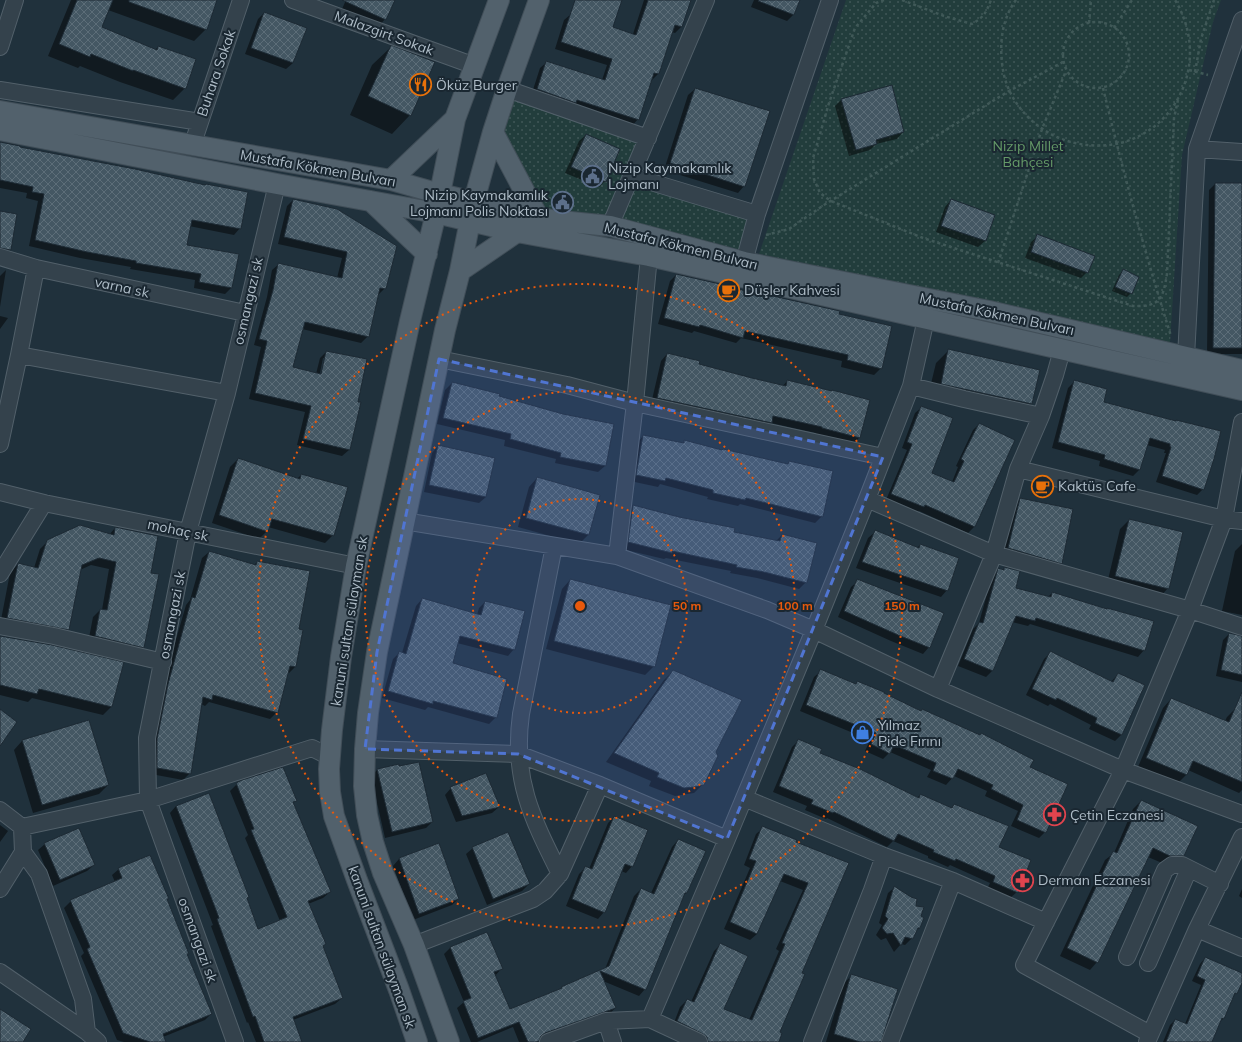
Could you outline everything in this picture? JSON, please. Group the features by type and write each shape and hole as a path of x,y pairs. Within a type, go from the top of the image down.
{"main road":[{"name":"kanuni sultan sülayman sk","path":"417,1042 400,990 334,816 330,792 332,730 341,657 356,566 408,329 427,254 455,119 499,0"},
{"path":"449,1042 414,945 383,873 373,842 367,815 364,786 368,712 377,652 404,521 445,330 471,221 474,201 493,132 539,0"},
{"name":"Mustafa Kökmen Bulvarı","path":"0,111 390,180 471,221 517,232 649,256 1242,390"},
{"path":"390,180 455,119"},
{"path":"0,130 371,201 438,203"},
{"path":"493,132 538,217"},
{"path":"371,201 427,254"},
{"name":"Mustafa Kökmen Bulvarı","path":"438,203 474,201 550,220 610,226 744,262 989,311 1242,370"},
{"path":"460,270 517,232"}],"street":[{"path":"0,47 15,0"},
{"name":"Buhara Sokak","path":"192,146 241,0"},
{"name":"Malazgirt Sokak","path":"293,0 475,66"},
{"path":"610,226 706,0"},
{"path":"744,262 757,214 830,0"},
{"path":"1182,357 1197,149 1242,20"},
{"path":"507,89 648,138"},
{"path":"0,90 200,122"},
{"path":"1197,149 1242,152"},
{"path":"631,176 757,214"},
{"name":"osmangazi sk","path":"235,1042 148,800 148,738 188,532 227,392 277,184"},
{"path":"617,556 635,403 649,256"},
{"name":"varna sk","path":"0,257 36,268 245,313"},
{"path":"0,444 20,355 36,268"},
{"path":"650,1019 727,839 867,498 911,386 926,319"},
{"path":"938,689 994,554 1018,469 1041,416 1062,350"},
{"path":"20,355 227,392"},
{"path":"439,359 567,385 635,403 883,457"},
{"path":"911,386 1041,416"},
{"path":"1242,422 1224,520 1190,610 1123,770 1024,965 1148,1038 1197,929 1242,836"},
{"path":"1018,469 1224,520 1242,520"},
{"name":"mohaç sk","path":"0,492 44,503 356,566"},
{"path":"867,498 994,554 1190,610 1242,627"},
{"path":"0,574 44,503"},
{"path":"404,521 617,556 767,610 814,630 938,689 1123,770 1242,814"},
{"path":"554,546 521,714 518,734 518,754 521,777 528,802 537,827 560,874"},
{"path":"0,626 54,636 163,662"},
{"path":"0,810 22,827 148,800 312,748 330,757"},
{"path":"365,749 518,754 600,785 727,839"},
{"path":"414,945 533,899 545,891 560,874 600,785"},
{"path":"744,798 884,856 953,881 1046,922"},
{"path":"22,827 23,852 39,874 82,999 93,1037"},
{"path":"0,889 23,852"},
{"path":"812,1042 884,856"},
{"path":"1127,957 1165,870 1172,865 1182,865 1220,884"},
{"path":"1148,963 1189,869"},
{"path":"890,1042 953,881"},
{"path":"1197,929 1242,948"},
{"path":"0,972 93,1037"},
{"path":"548,1042 606,1021 650,1019 700,1042"},
{"path":"606,1021 612,1042"}],"path":[{"path":"884,0 876,3 855,28 829,103 813,158 814,179 820,193 831,201 923,238 1133,306 1148,306 1160,299 1164,291 1167,274 1174,118 1178,100 1189,70 1191,47 1188,29 1182,12 1175,0"},
{"path":"902,0 944,16 972,24 985,14 991,0"},
{"path":"1016,0 1006,20 1001,39 1001,57 1004,76 1009,91 1021,110 1034,124 1050,134 1066,142 1084,146 1117,144 1138,137 1154,127 1167,115 1178,100"},
{"path":"1089,23 1091,0"},
{"path":"1114,28 1132,0"},
{"path":"1195,72 1201,38 1214,0"},
{"path":"1098,22 1114,28 1121,33 1126,40 1128,49 1129,57 1124,73 1118,80 1103,88 1086,87 1078,83 1066,70 1063,62 1064,45 1068,37 1074,30 1089,23 1098,22"},
{"path":"750,239 789,229 831,201 1009,91 1063,62"},
{"path":"998,263 1042,129 1066,70"},
{"path":"1189,70 1222,78"},
{"path":"1103,88 1160,299 1182,357"}],"highlighted area":[{"path":"439,359 883,457 727,839 518,754 365,749 377,652"}],"green space":[{"name":"Nizip Millet Bahçesi","path":"846,0 1221,0 1213,22 1182,155 1170,343 991,302 759,254"},
{"path":"507,89 648,138 631,176 757,214 744,262 551,220 493,132"}],"building":[{"path":"77,0 113,0 102,27 157,50 158,46 196,59 186,89 133,71 91,54 90,57 59,44"},
{"path":"129,0 217,0 207,30 129,2"},
{"path":"342,0 395,0 386,20"},
{"path":"575,0 622,0 613,27 636,35 648,0 691,0 682,27 675,25 659,74 654,73 639,120 577,100 576,103 537,89 546,61 605,80 612,59 561,42"},
{"path":"800,0 794,15 758,1"},
{"path":"264,12 307,28 293,63 251,48"},
{"path":"391,45 435,62 411,116 368,96"},
{"path":"892,85 904,132 876,140 877,144 856,150 841,99"},
{"path":"695,88 770,111 745,187 670,163"},
{"name":"Nizip Kaymakamlık Lojmanı","path":"586,134 620,149 606,182 571,167"},
{"path":"0,142 135,169 205,185 248,192 241,229 192,220 187,245 239,254 232,288 199,282 201,274 136,263 136,261 35,240 44,194 32,192 33,187 0,180"},
{"path":"1215,183 1242,183 1242,348 1213,348"},
{"path":"293,199 337,209 397,246 386,289 380,288 369,337 305,322 293,367 321,374 326,351 367,359 358,402 361,402 350,450 303,439 311,406 255,393 267,341 259,339 273,290 278,263 342,278 347,252 284,237"},
{"path":"951,199 995,215 986,241 941,226"},
{"path":"0,211 17,214 11,250 0,248"},
{"path":"1037,234 1095,256 1088,273 1031,252"},
{"path":"1123,269 1139,277 1132,294 1115,287"},
{"path":"676,274 764,296 764,294 840,311 839,314 892,326 882,369 847,360 848,355 745,331 743,338 700,325 699,327 664,318"},
{"path":"948,349 1040,370 1032,404 941,384"},
{"path":"667,353 700,361 699,364 786,386 787,380 870,400 860,438 822,427 773,416 772,423 657,398"},
{"path":"1074,380 1107,389 1104,402 1221,431 1204,490 1162,476 1171,447 1170,444 1150,438 1140,470 1104,459 1105,455 1058,442"},
{"path":"452,382 500,394 499,396 563,414 614,424 606,466 560,457 561,453 510,439 511,434 443,418"},
{"path":"921,406 953,418 932,473 954,482 964,461 961,459 979,423 1015,440 975,527 925,505 924,507 891,494 912,444 907,442"},
{"path":"643,435 684,443 684,440 788,464 789,461 833,471 823,517 746,498 745,500 713,493 713,490 666,478 665,481 636,475"},
{"path":"438,445 495,458 486,497 429,485"},
{"path":"238,458 300,479 301,474 348,487 334,536 272,519 268,532 219,515"},
{"path":"537,477 600,495 589,535 526,518"},
{"path":"1020,498 1073,509 1062,564 1008,548"},
{"path":"633,505 679,517 735,528 734,532 780,541 782,534 817,543 807,583 764,572 736,567 737,565 672,551 672,553 628,542"},
{"path":"1129,519 1183,532 1169,589 1115,576"},
{"path":"80,525 114,535 115,527 158,536 151,573 159,574 144,648 95,636 100,609 107,610 116,562 99,558 82,565 69,630 7,618 18,563 38,568 47,540"},
{"path":"875,530 919,548 920,544 959,558 948,591 862,562"},
{"path":"209,551 256,565 257,561 310,571 299,629 303,630 296,667 290,666 278,713 213,695 212,700 203,697 191,774 157,768 157,739 168,684 192,597 195,598"},
{"path":"1004,567 1020,571 1016,588 1051,597 1052,592 1107,609 1154,621 1145,651 1036,618 1035,621 1016,616 993,671 964,659 979,622 983,623 998,568 1004,570"},
{"path":"570,579 671,605 655,667 554,641"},
{"path":"857,579 944,613 930,648 844,611"},
{"path":"422,598 481,615 485,601 525,611 515,650 460,636 453,663 507,679 497,718 433,701 433,704 388,691 399,651 406,654"},
{"path":"1229,633 1242,636 1242,675 1221,670"},
{"path":"0,636 52,645 124,662 112,707 39,689 37,694 0,685"},
{"path":"1050,651 1113,682 1118,673 1145,685 1122,735 1095,723 1097,718 1057,698 1056,700 1032,689"},
{"path":"820,669 856,684 857,681 884,692 921,711 922,709 980,735 981,733 1034,760 1030,767 1068,784 1046,833 1017,820 1023,805 991,789 993,785 958,769 953,779 933,771 936,763 894,745 890,754 871,744 876,733 806,705"},
{"path":"673,670 742,700 716,752 718,756 704,785 684,788 657,777 659,773 614,753"},
{"path":"1242,692 1242,782 1193,761 1187,775 1146,758 1171,698 1229,722"},
{"path":"0,709 17,722 0,746"},
{"path":"89,720 109,785 42,805 22,740"},
{"path":"798,739 822,749 820,753 860,769 919,798 920,794 952,808 954,804 1009,826 999,847 1031,860 1018,893 993,882 995,876 956,859 955,861 933,852 934,850 898,834 894,841 834,812 833,813 811,804 813,800 779,786"},
{"path":"419,762 433,822 392,832 377,769 399,764 399,766"},
{"path":"283,767 297,801 293,802 331,892 308,901 326,944 323,946 343,998 293,1017 302,1042 264,1042 255,1016 253,1017 217,919 219,918 176,806 209,793 249,897 247,898 258,929 287,917 251,830 254,829 236,783"},
{"path":"486,773 500,807 462,816 450,787"},
{"path":"1141,800 1198,826 1184,856 1170,856 1153,848 1098,963 1067,948 1113,851 1117,853"},
{"path":"614,816 648,830 633,867 625,864 605,913 572,899 585,866 592,869"},
{"path":"762,826 797,840 796,842 849,863 802,973 805,974 780,1032 782,1033 779,1042 708,1042 707,1037 703,1034 677,1021 687,999 694,1002 720,943 748,956 724,1009 752,1020 785,944 782,943 808,883 784,874 757,934 730,922 756,861 749,859"},
{"path":"79,828 95,865 60,880 44,843"},
{"path":"508,832 530,884 493,899 472,847"},
{"path":"678,839 706,851 687,893 685,893 646,990 600,971 616,1008 545,1033 541,1036 539,1041 536,1042 528,1042 519,1022 478,1038 463,1001 471,998 450,947 487,932 503,969 494,972 510,1009 562,988 561,987 609,966 641,888 654,894"},
{"path":"439,843 459,899 419,914 399,858"},
{"path":"150,855 169,899 167,899 189,954 187,954 212,1014 163,1034 166,1042 150,1042 123,1033 87,949 90,947 70,900 122,878 118,868"},
{"path":"894,886 911,897 917,899 916,906 924,907 921,916 924,918 920,928 918,928 913,939 905,937 901,946 893,933 887,934 882,928 888,919 885,916"},
{"path":"1205,957 1242,973 1242,983 1237,994 1235,993 1212,1042 1166,1042 1175,1019 1187,1024 1205,980 1197,976"},
{"path":"851,974 898,989 881,1042 860,1042 834,1034"},
{"path":"0,1009 31,1029 23,1042 0,1042"}],"place":[{"name":"Öküz Burger","path":"420,85"},
{"name":"Nizip Kaymakamlık Lojmanı","path":"592,176"},
{"name":"Nizip Kaymakamlık Lojmanı Polis Noktası","path":"563,203"},
{"name":"Düşler Kahvesi","path":"728,290"},
{"name":"Kaktüs Cafe","path":"1043,486"},
{"name":"Yılmaz Pide Fırını","path":"863,733"},
{"name":"Çetin Eczanesi","path":"1055,815"},
{"name":"Derman Eczanesi","path":"1023,880"}]}
